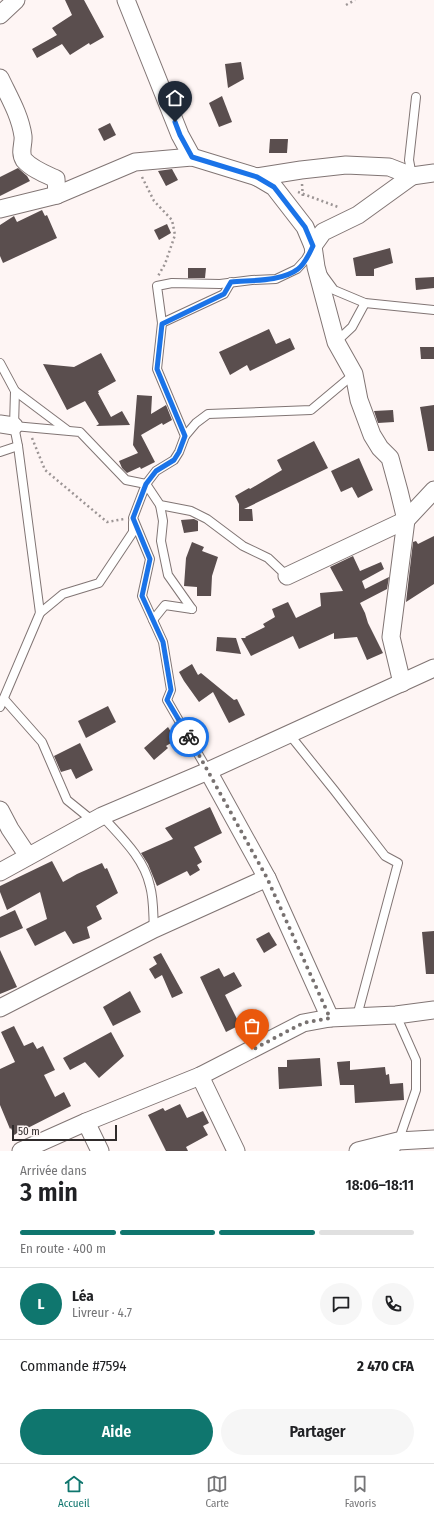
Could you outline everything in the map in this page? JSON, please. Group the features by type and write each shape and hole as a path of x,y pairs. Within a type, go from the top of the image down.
{"street":[{"path":"1,13 16,0"},
{"path":"126,0 180,135 192,157"},
{"path":"0,78 19,117 23,137 21,150 24,159 38,172 56,179 57,194"},
{"path":"0,209 57,194 135,162 192,157 257,177 274,187 305,227 313,246 316,267 336,342 354,374 359,400 372,435 380,448 390,458 406,520 391,637 402,683"},
{"path":"257,177 346,165 389,167 412,176"},
{"path":"313,246 323,232 358,215 412,176 434,173"},
{"path":"287,576 406,520 434,490"},
{"path":"0,872 97,819 208,771 434,668"},
{"path":"208,771 267,878 330,1018"},
{"path":"0,810 28,856"},
{"path":"0,1008 154,929 267,878"},
{"path":"21,1151 86,1122 200,1076 303,1023 330,1018 396,1015 434,1010"},
{"path":"200,1076 236,1151"},
{"path":"86,1122 100,1151"},
{"path":"358,1151 434,1139"}],"lane":[{"path":"412,176 409,160 416,97"},
{"path":"185,436 157,369 162,324 157,286 172,283 220,284 276,279 298,269 306,259 313,246"},
{"path":"316,267 334,290 365,303 434,310"},
{"path":"162,324 224,294 231,282"},
{"path":"336,342 352,326 365,303"},
{"path":"0,363 15,391 67,430"},
{"path":"0,707 40,613 63,594 99,583 133,532 133,518 146,484 156,471 174,460 179,452 185,436 196,424 208,414 311,410 354,374"},
{"path":"15,391 14,426 18,446 40,613"},
{"path":"14,426 80,432 126,480 146,484 160,505 163,521 162,541 168,575 192,609 165,605 153,620"},
{"path":"0,452 18,446"},
{"path":"160,505 191,511 207,519 243,546 268,558 287,576"},
{"path":"133,518 150,559 142,596 163,642 171,690 167,700 208,771"},
{"path":"4,699 42,742 67,800 97,819 124,840 140,861 150,886 154,929"},
{"path":"288,734 385,856 398,863 357,1016"},
{"path":"396,1015 416,1060 416,1090 397,1146"}],"path":[{"path":"346,5 355,0"},
{"path":"135,162 154,201 172,220 175,235 165,264 158,274 157,286"},
{"path":"274,187 303,193 358,215"},
{"path":"14,426 46,470 107,522 133,518"}],"building":[{"path":"65,0 84,0 104,37 90,45 89,43 70,55 62,44 37,58 32,49 57,35 52,28 72,15"},
{"path":"241,62 244,79 228,88 225,64"},
{"path":"222,96 232,122 219,127 209,103"},
{"path":"110,123 116,135 104,141 98,129"},
{"path":"270,139 288,139 287,153 269,153"},
{"path":"18,168 30,181 0,196 0,177"},
{"path":"172,169 178,180 166,186 158,171"},
{"path":"42,210 45,216 47,215 57,238 3,263 0,256 0,225 14,216 17,222"},
{"path":"167,224 171,233 159,240 154,230"},
{"path":"390,248 393,263 374,269 374,276 356,276 353,258"},
{"path":"188,268 206,268 205,278 188,278"},
{"path":"434,277 434,288 416,290 415,278"},
{"path":"269,329 276,344 290,338 295,349 250,371 247,365 230,375 219,352"},
{"path":"420,347 434,347 434,359 421,359"},
{"path":"101,353 116,381 98,391 98,393 111,417 122,411 130,425 96,426 99,424 85,401 67,410 43,364 74,367"},
{"path":"137,395 152,396 151,414 166,405 172,420 163,425 162,423 141,435 155,462 141,469 140,467 127,473 122,468 119,461 138,453 133,445"},
{"path":"434,405 434,451 428,451 420,407"},
{"path":"393,410 394,422 378,423 374,411"},
{"path":"314,441 328,468 244,509 252,509 253,521 239,521 239,504 235,496 282,470 277,460"},
{"path":"359,458 373,490 358,498 352,487 341,492 331,471"},
{"path":"194,519 198,521 198,531 184,533 181,520"},
{"path":"434,536 434,584 406,602 413,542 416,541 418,544"},
{"path":"192,542 204,547 202,551 218,557 212,576 211,596 197,596 197,587 184,586 186,558"},
{"path":"353,556 360,571 381,562 384,569 362,581 365,589 389,577 387,589 360,603 383,653 367,660 357,637 334,639 334,633 299,649 293,636 251,656 241,638 246,638 245,637 265,627 263,624 275,617 272,609 288,602 296,618 321,606 320,593 343,591 330,567"},
{"path":"217,637 236,638 241,654 216,651"},
{"path":"192,664 198,675 201,673 234,700 237,699 245,715 229,723 213,692 199,702 179,672"},
{"path":"108,706 116,722 86,738 78,721"},
{"path":"168,727 176,740 166,746 168,748 154,760 144,748"},
{"path":"80,743 93,770 76,779 71,769 61,772 54,756"},
{"path":"210,807 222,833 194,847 202,862 197,865 200,870 190,876 187,871 157,886 148,864 141,853 173,839 165,828"},
{"path":"52,861 63,882 102,863 105,869 107,868 118,893 96,906 102,919 87,927 90,938 73,944 65,931 35,946 26,929 47,919 40,892 7,910 0,892 0,886"},
{"path":"15,910 23,928 0,938 0,917"},
{"path":"434,931 434,974 426,974 422,932"},
{"path":"269,932 277,945 264,953 256,939"},
{"path":"0,950 17,987 0,994"},
{"path":"161,953 183,993 172,998 162,975 155,979 149,969 157,964 153,957"},
{"path":"219,968 224,977 234,972 242,986 225,995 240,1025 226,1032 200,977"},
{"path":"130,991 141,1012 113,1026 103,1007"},
{"path":"14,1026 24,1046 33,1042 37,1049 43,1046 55,1070 44,1075 55,1097 64,1092 71,1106 14,1135 0,1105 0,1069 15,1062 1,1032"},
{"path":"111,1032 124,1056 99,1078 85,1062 70,1070 63,1058"},
{"path":"320,1058 322,1086 279,1089 278,1067 287,1067 287,1060"},
{"path":"350,1061 350,1070 385,1067 386,1075 389,1074 390,1084 403,1083 404,1100 355,1103 354,1085 340,1085 337,1062"},
{"path":"180,1104 187,1118 203,1111 209,1123 203,1126 208,1135 186,1147 188,1151 166,1151 148,1115 163,1108 165,1111"}],"way so far":[{"path":"189,737 267,878 330,1018 303,1023 252,1050"}],"route":[{"path":"175,122 192,157 257,177 274,187 305,227 313,246 306,259 298,269 276,279 231,282 224,294 162,324 157,369 185,436 179,452 174,460 156,471 146,484 133,518 150,559 142,596 163,642 171,690 167,700 189,737"}]}
